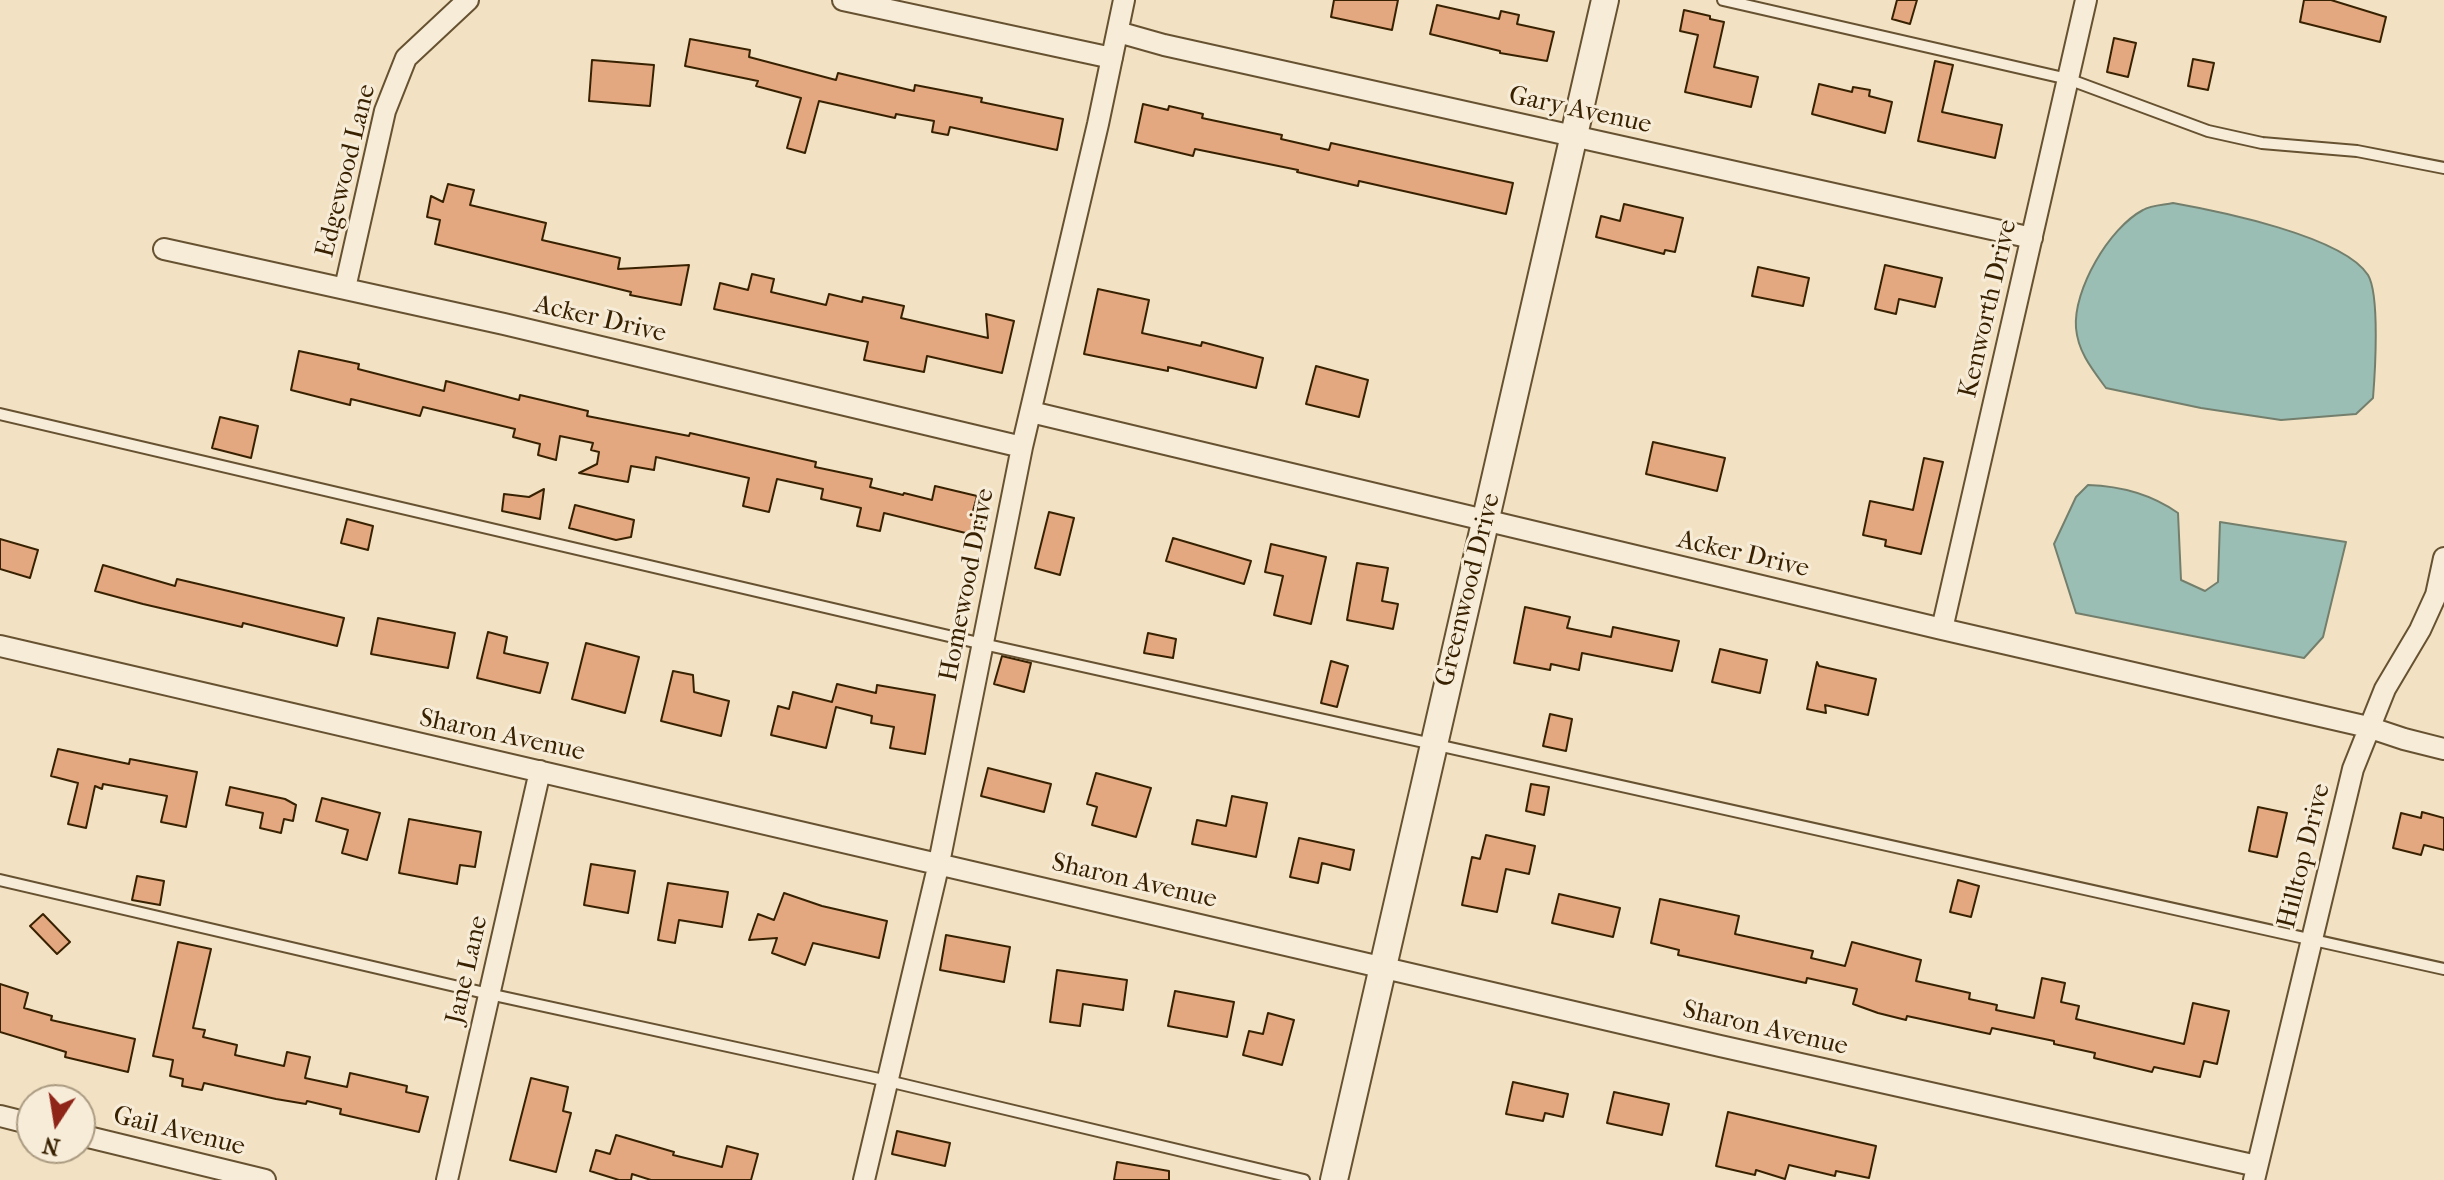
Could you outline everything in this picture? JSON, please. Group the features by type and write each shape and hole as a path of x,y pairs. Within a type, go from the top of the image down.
{"street":[{"name":"Edgewood Lane","path":"345,288 385,111 406,58 468,0"},
{"path":"843,0 1112,58"},
{"name":"Homewood Drive","path":"864,1180 939,863 1022,447 1124,0"},
{"name":"Greenwood Drive","path":"1334,1180 1605,0"},
{"name":"Kenworth Drive","path":"1942,629 2086,0"},
{"name":"Gary Avenue","path":"1118,32 1572,137 2032,238"},
{"name":"Acker Drive","path":"164,249 345,288 1022,447"},
{"name":"Acker Drive","path":"1031,412 2368,727 2444,749"},
{"name":"Hilltop Drive","path":"2256,1173 2353,769 2385,689 2420,630 2436,595 2444,558"},
{"name":"Sharon Avenue","path":"0,646 2256,1173"},
{"name":"Jane Lane","path":"447,1180 540,771"},
{"name":"Gail Avenue","path":"96,1139 265,1180"}],"lane":[{"path":"1723,0 2068,79 2208,131 2262,143 2357,151 2444,168"},
{"path":"0,414 983,644 2444,969"},
{"path":"0,880 489,994 888,1081 1304,1180"}],"water":[{"path":"2173,203 2278,227 2333,248 2354,261 2368,275 2374,299 2373,398 2356,414 2281,420 2201,408 2106,388 2086,360 2077,337 2080,296 2106,245 2130,219 2146,208"},
{"path":"2088,485 2135,492 2178,513 2181,580 2205,591 2218,582 2220,522 2346,542 2323,637 2304,658 2076,613 2054,544 2076,497"}],"building":[{"path":"1334,0 1398,0 1392,30 1331,17"},
{"path":"1897,0 1917,0 1910,24 1892,19"},
{"path":"2304,0 2331,0 2386,17 2380,42 2300,22"},
{"path":"1437,5 1499,19 1501,11 1519,15 1517,24 1554,32 1547,61 1500,53 1430,34"},
{"path":"1684,10 1724,22 1714,67 1758,77 1751,107 1685,92 1698,35 1680,31"},
{"path":"2114,38 2136,43 2128,77 2107,72"},
{"path":"690,39 750,50 749,57 836,80 838,73 914,91 915,85 1063,119 1057,150 950,127 948,135 932,132 934,121 896,114 895,118 819,101 805,153 787,148 801,98 756,86 758,81 685,66"},
{"path":"2193,59 2214,63 2208,90 2188,86"},
{"path":"592,60 654,65 650,106 589,101"},
{"path":"1935,61 1953,65 1942,112 2002,125 1995,158 1918,141"},
{"path":"1819,84 1852,92 1853,87 1870,90 1869,96 1892,102 1885,133 1812,114"},
{"path":"1143,104 1203,114 1202,118 1282,135 1281,139 1329,150 1331,143 1513,183 1506,214 1359,181 1358,186 1195,149 1193,156 1135,142"},
{"path":"448,184 474,190 470,205 546,223 542,240 620,258 618,269 689,265 681,305 630,295 631,292 435,244 440,220 427,217 431,196 443,202"},
{"path":"1624,204 1683,218 1675,252 1665,250 1664,254 1596,237 1601,216 1620,221"},
{"path":"1885,265 1942,278 1935,307 1899,299 1896,314 1875,309"},
{"path":"1758,267 1809,278 1803,306 1752,296"},
{"path":"752,274 774,279 771,292 826,305 829,294 862,302 863,297 904,306 901,318 988,338 986,314 1014,321 1002,373 927,356 924,372 864,360 868,342 714,309 720,283 748,290"},
{"path":"1098,289 1149,300 1142,333 1201,346 1202,342 1263,358 1256,388 1168,367 1168,371 1084,354"},
{"path":"299,351 359,364 358,369 444,391 446,381 519,400 520,395 588,411 587,416 689,436 690,433 816,462 815,467 872,479 870,487 903,495 932,500 935,486 977,496 973,511 984,513 978,536 884,513 880,531 857,526 861,508 821,499 823,489 777,479 769,512 743,506 749,478 656,457 654,470 631,466 628,482 579,473 597,464 599,452 591,450 593,443 560,436 556,460 538,455 540,444 513,437 515,429 423,407 420,416 351,399 350,405 291,390"},
{"path":"1316,366 1368,380 1359,417 1306,404"},
{"path":"220,417 258,426 251,458 212,448"},
{"path":"1653,442 1725,458 1717,491 1646,474"},
{"path":"1924,458 1943,462 1921,554 1885,546 1886,540 1863,535 1870,501 1913,510"},
{"path":"544,489 540,519 502,511 504,494 529,497"},
{"path":"575,505 634,520 631,537 616,540 569,528"},
{"path":"1049,512 1074,518 1060,575 1035,568"},
{"path":"347,519 373,526 368,550 341,543"},
{"path":"1173,538 1251,561 1244,584 1166,561"},
{"path":"0,539 38,550 30,578 0,569"},
{"path":"1271,544 1326,557 1311,624 1274,615 1283,576 1265,572"},
{"path":"1357,563 1388,568 1382,601 1398,604 1393,629 1347,620"},
{"path":"103,565 175,586 177,579 344,618 337,646 243,623 242,627 95,591"},
{"path":"1525,607 1570,617 1567,628 1611,637 1613,627 1679,641 1672,671 1582,653 1579,670 1551,664 1550,670 1514,663"},
{"path":"378,618 455,633 448,668 371,654"},
{"path":"488,632 507,637 504,653 548,663 540,693 477,678"},
{"path":"1148,633 1176,639 1173,658 1144,653"},
{"path":"586,643 639,657 625,713 572,699"},
{"path":"1720,649 1767,660 1760,693 1712,682"},
{"path":"1002,656 1031,663 1024,692 994,684"},
{"path":"1331,661 1348,666 1337,707 1321,703"},
{"path":"1817,662 1819,666 1876,679 1868,715 1825,705 1826,713 1807,709"},
{"path":"673,671 693,675 694,692 729,701 721,736 661,721"},
{"path":"837,684 876,693 877,685 935,695 925,754 890,748 894,727 871,723 872,716 836,707 826,748 771,735 778,706 789,709 793,692 832,702"},
{"path":"1550,714 1572,719 1566,751 1543,746"},
{"path":"58,749 129,764 130,759 197,772 186,827 161,822 167,796 103,784 102,789 95,786 86,828 68,824 78,783 51,776"},
{"path":"988,768 1051,784 1044,812 981,796"},
{"path":"1096,773 1151,788 1136,837 1092,825 1097,807 1087,804"},
{"path":"1531,784 1549,787 1544,815 1526,811"},
{"path":"230,787 285,799 296,805 293,821 284,819 281,833 260,828 263,813 226,805"},
{"path":"1232,796 1267,803 1256,857 1192,844 1197,820 1226,826"},
{"path":"322,798 380,813 367,860 342,853 348,830 316,821"},
{"path":"2258,807 2287,813 2277,857 2249,851"},
{"path":"2422,812 2444,818 2444,850 2424,845 2421,855 2393,848 2401,813 2421,818"},
{"path":"409,819 481,832 475,867 460,865 457,884 399,873"},
{"path":"1486,835 1535,846 1529,874 1506,869 1497,912 1462,905 1472,857 1480,859"},
{"path":"1299,838 1354,850 1350,870 1322,863 1318,883 1290,877"},
{"path":"591,864 635,871 628,913 584,905"},
{"path":"137,876 164,881 160,905 132,900"},
{"path":"1958,880 1979,886 1971,917 1950,912"},
{"path":"668,883 728,892 722,927 679,920 675,943 658,940"},
{"path":"784,893 822,906 887,921 879,958 813,943 805,965 772,953 777,938 749,940 758,914 774,920"},
{"path":"1559,894 1620,908 1613,937 1552,923"},
{"path":"1660,899 1739,916 1735,934 1813,951 1811,958 1845,966 1852,942 1921,960 1916,981 1970,993 1969,999 1997,1005 1996,1010 2034,1018 2042,978 2065,983 2061,1002 2079,1006 2076,1019 2184,1044 2193,1003 2229,1011 2217,1064 2204,1061 2200,1077 2154,1067 2152,1072 2094,1058 2095,1053 2054,1044 2054,1041 1992,1028 1990,1034 1878,1013 1853,1004 1857,989 1807,978 1806,983 1678,955 1679,950 1651,943"},
{"path":"43,914 70,942 57,954 30,926"},
{"path":"946,935 1010,947 1004,982 940,970"},
{"path":"178,942 211,949 193,1028 205,1030 203,1037 237,1045 235,1055 284,1066 287,1052 310,1057 305,1078 347,1087 350,1073 407,1086 406,1092 428,1097 419,1132 340,1114 341,1109 307,1101 306,1104 276,1099 204,1083 202,1090 182,1086 183,1079 170,1076 173,1060 153,1056"},
{"path":"1057,970 1127,980 1123,1010 1083,1004 1080,1026 1050,1022"},
{"path":"0,984 28,993 24,1008 52,1016 51,1020 135,1039 128,1072 65,1057 66,1052 0,1032"},
{"path":"1175,991 1234,1002 1227,1037 1168,1026"},
{"path":"1268,1013 1294,1020 1282,1065 1243,1055 1249,1031 1263,1034"},
{"path":"531,1078 568,1087 563,1111 571,1113 556,1172 510,1160"},
{"path":"1513,1082 1568,1094 1563,1117 1545,1113 1543,1121 1506,1114"},
{"path":"1614,1092 1669,1104 1662,1135 1607,1123"},
{"path":"1728,1112 1876,1146 1869,1178 1836,1171 1835,1176 1789,1165 1785,1179 1756,1170 1755,1175 1716,1166"},
{"path":"897,1131 950,1143 945,1166 892,1154"},
{"path":"616,1135 674,1152 673,1155 722,1167 727,1146 758,1154 751,1180 651,1180 632,1174 631,1180 619,1180 590,1171 596,1150 610,1154"},
{"path":"1117,1162 1169,1171 1169,1180 1114,1180"}]}
